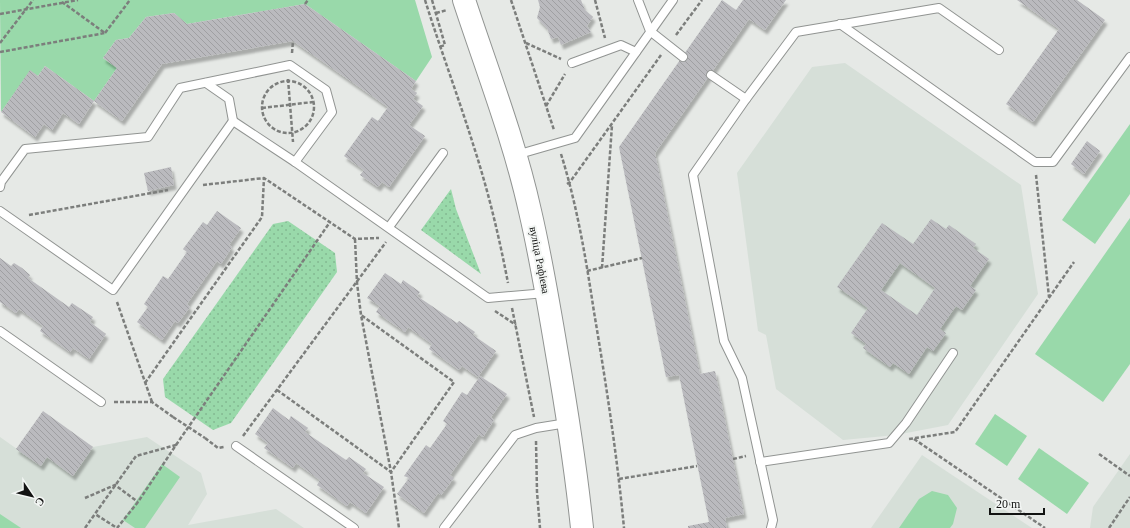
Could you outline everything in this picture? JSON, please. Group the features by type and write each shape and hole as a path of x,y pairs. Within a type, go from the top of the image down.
{"main road":[{"name":"вуліца Рафіева","path":"464,0 515,155 530,211 546,293 568,423 578,487 582,528"}],"lane":[{"path":"638,0 650,31 682,57"},
{"path":"515,155 575,138 673,0"},
{"path":"771,528 773,520 742,378 724,341 693,175 746,99 796,32 939,8 999,50"},
{"path":"840,24 1035,162 1053,162 1130,57"},
{"path":"572,63 621,45 636,52"},
{"path":"0,184 25,150 148,137 180,88 290,65 326,90 332,112 295,162"},
{"path":"1120,71 1130,69"},
{"path":"710,74 746,99"},
{"path":"206,83 229,100 234,121 389,227 488,298 546,293"},
{"path":"0,211 112,290 234,121"},
{"path":"389,227 443,153"},
{"path":"0,331 101,402"},
{"path":"760,462 889,443 906,423 953,354"},
{"path":"444,528 515,434 536,428 568,423"},
{"path":"236,446 354,528"}],"path":[{"path":"0,43 33,0"},
{"path":"0,14 78,0"},
{"path":"0,52 105,33 130,0"},
{"path":"305,4 308,0"},
{"path":"425,0 439,47 476,152 497,229 536,428 537,492 540,528"},
{"path":"432,0 446,45 439,47"},
{"path":"511,0 570,182 605,374 620,479 624,528"},
{"path":"567,184 570,182 702,0"},
{"path":"62,2 105,33"},
{"path":"525,43 572,63 546,106"},
{"path":"290,65 288,81 295,162"},
{"path":"288,81 297,82 304,87 314,102 314,110 307,125 292,133 284,133 270,126 265,119 262,108 262,102 265,94 271,87 279,82 288,81"},
{"path":"262,108 314,102"},
{"path":"602,268 612,124"},
{"path":"1035,162 1050,298"},
{"path":"145,383 262,217 264,178"},
{"path":"11,219 187,187 264,178 355,239 382,238"},
{"path":"95,514 116,528 138,502 330,222"},
{"path":"112,290 152,402 218,448 236,446 389,238"},
{"path":"355,239 356,283 360,315 391,472 399,528"},
{"path":"587,270 602,268 642,258"},
{"path":"889,443 955,432 1074,262"},
{"path":"490,308 516,325"},
{"path":"360,315 454,382 391,472"},
{"path":"277,390 391,472"},
{"path":"101,402 152,402"},
{"path":"913,439 1046,528"},
{"path":"85,528 136,456 176,445"},
{"path":"1099,454 1130,476"},
{"path":"620,479 697,466"},
{"path":"84,498 115,486"},
{"path":"115,486 138,502"},
{"path":"1109,528 1130,497"}],"shaded area":[{"path":"845,63 1021,185 1038,294 948,425 896,435 843,440 776,389 766,335 758,331 737,173 812,67"},
{"path":"0,437 17,449 47,457 73,476 93,447 147,437 201,473 207,494 188,525 276,509 304,528 0,528"},
{"path":"1130,454 1130,528 1090,528 1093,507"},
{"path":"922,455 1032,528 871,528"}],"green space":[{"path":"0,0 415,0 432,57 416,81 305,4 187,24 174,13 146,17 129,38 116,40 103,58 117,68 94,101 45,66 38,76 30,71 1,112"},
{"path":"1130,124 1130,194 1095,244 1062,220"},
{"path":"451,189 456,209 481,274 421,230"},
{"path":"1130,218 1130,364 1103,402 1035,354"},
{"path":"288,221 335,253 337,272 231,423 213,430 165,397 163,379 273,224"},
{"path":"995,414 1027,436 1007,466 975,444"},
{"path":"1039,448 1089,483 1067,514 1018,479"},
{"path":"162,464 180,477 145,528 135,528 123,520"},
{"path":"932,491 948,495 957,508 953,524 950,528 899,528 919,499"},
{"path":"0,514 21,528 0,528"}],"building":[{"path":"538,0 581,0 585,10 593,17 587,26 591,32 561,45 558,37 551,39 547,28 537,18 540,7"},
{"path":"722,0 736,10 743,0 786,0 765,30 749,19 655,153 700,374 715,371 744,514 725,518 727,528 688,528 688,526 709,522 679,375 666,377 619,147"},
{"path":"1017,0 1077,0 1105,20 1033,122 1006,104 1059,29"},
{"path":"305,4 416,81 411,89 417,93 413,99 423,106 409,125 425,136 389,187 382,182 378,187 360,175 364,170 344,156 372,117 378,121 388,107 293,41 162,64 122,121 94,101 117,68 103,58 116,40 129,38 146,17 174,13 187,24"},
{"path":"45,66 94,101 79,124 63,113 52,130 44,124 35,137 1,112 30,70 38,76"},
{"path":"1087,141 1100,151 1084,174 1071,164"},
{"path":"171,167 174,185 148,191 144,173"},
{"path":"217,211 241,228 229,245 232,247 221,264 217,261 187,304 190,307 178,323 175,321 162,340 137,322 148,307 144,304 163,276 168,279 187,252 183,249 203,222 207,225"},
{"path":"931,219 946,229 949,225 976,244 973,248 989,259 970,286 976,290 962,310 956,306 940,329 946,333 933,351 927,347 909,374 893,363 890,367 863,348 866,344 851,333 868,308 837,287 882,223 913,244","holes":["900,263 935,288 917,315 881,290"]},
{"path":"0,258 11,266 14,263 22,268 30,275 28,278 69,307 72,303 93,317 90,322 106,334 89,359 73,348 70,352 40,331 43,326 19,309 16,313 0,302"},
{"path":"385,273 401,284 403,280 420,292 417,296 457,323 459,321 475,332 473,335 496,351 478,377 462,366 459,370 429,349 432,344 408,327 405,332 376,312 380,306 367,298"},
{"path":"480,376 507,394 491,417 494,420 483,437 479,434 450,475 454,478 441,495 438,493 424,513 397,494 409,478 404,476 426,445 430,448 447,424 443,421 462,392 467,395"},
{"path":"273,408 289,420 291,416 308,428 305,432 346,460 349,457 366,469 363,473 384,487 366,513 350,502 347,506 317,485 320,480 296,463 293,468 264,448 268,443 255,434"},
{"path":"43,411 93,447 73,476 47,457 41,466 16,449"}]}
